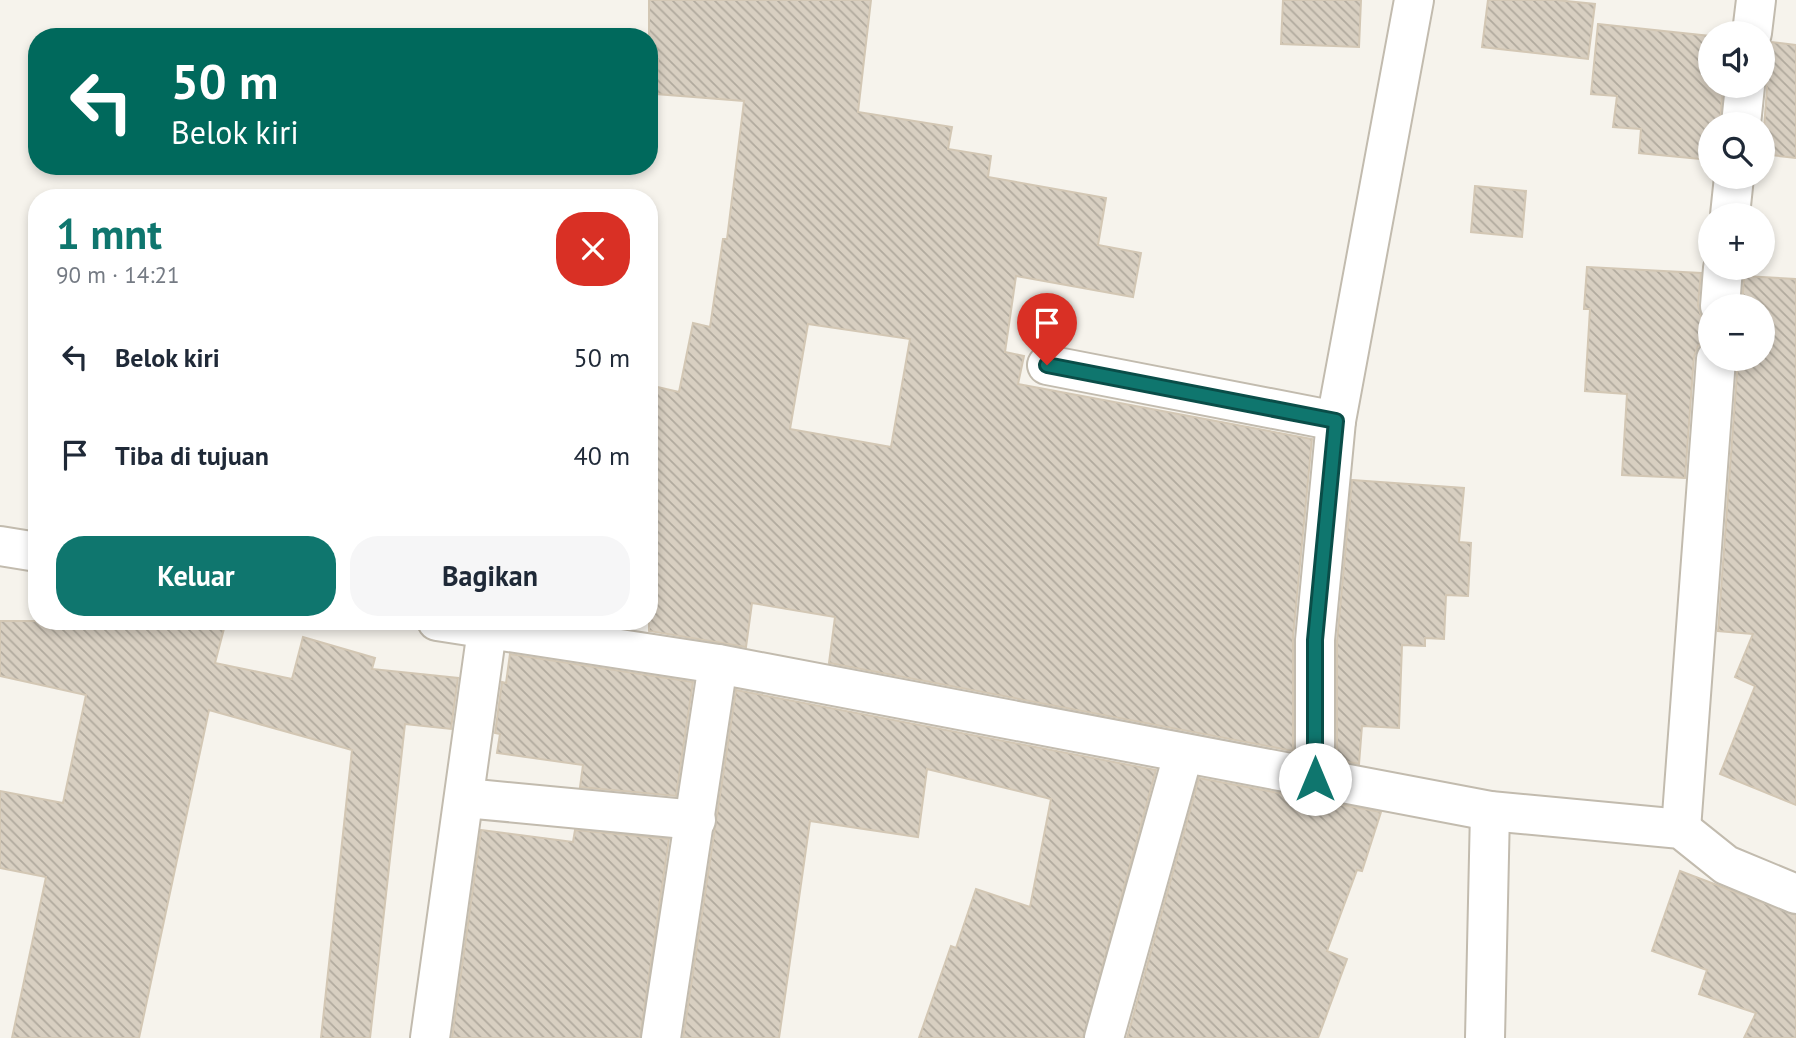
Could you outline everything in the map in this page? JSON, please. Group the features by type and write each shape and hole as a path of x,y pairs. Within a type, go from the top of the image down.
{"street":[{"path":"1315,779 1315,640 1336,421 1414,0"},
{"path":"1746,0 1756,0 1753,21"},
{"path":"1047,365 1336,421"},
{"path":"1681,829 1715,371"},
{"path":"0,546 28,551"},
{"path":"430,1038 487,630 718,664 1183,755 1490,811 1681,829 1726,865 1796,894"},
{"path":"662,1038 718,664"},
{"path":"1104,1038 1183,755"},
{"path":"465,798 696,821"},
{"path":"1485,1038 1490,811"}],"building":[{"path":"649,0 871,0 858,112 952,127 948,149 991,156 988,177 1106,198 1098,245 1141,253 1133,297 1016,276 1005,352 1024,356 1018,384 1312,439 1293,638 1293,751 829,663 835,617 752,603 746,647 649,631 658,630 658,387 679,392 693,323 710,327 723,239 727,239 744,101 658,94 658,28 649,28","holes":["808,324 910,339 891,447 790,429"]},
{"path":"1283,0 1361,0 1359,47 1281,44"},
{"path":"1488,0 1556,0 1595,4 1588,59 1482,47"},
{"path":"1598,24 1698,35 1698,98 1722,98 1721,112 1698,112 1698,159 1639,153 1641,129 1613,127 1617,96 1591,94"},
{"path":"1775,42 1796,45 1796,158 1775,156 1775,112 1765,112 1766,98 1775,98"},
{"path":"1475,186 1526,191 1522,237 1471,232"},
{"path":"1587,267 1698,273 1698,280 1700,280 1698,346 1694,357 1685,478 1622,475 1627,394 1585,391 1590,309 1584,309"},
{"path":"1796,279 1796,805 1720,774 1755,686 1735,677 1753,634 1718,631 1737,371 1775,371 1775,294 1743,294 1744,280"},
{"path":"1352,480 1464,488 1459,542 1471,543 1468,596 1446,595 1444,639 1425,638 1425,646 1402,645 1399,728 1362,726 1359,764 1337,760 1337,641"},
{"path":"0,621 28,621 28,630 224,630 215,663 292,679 303,637 375,658 372,669 458,678 451,729 405,724 370,1038 321,1038 352,750 209,710 139,1038 12,1038 46,877 0,868 0,791 63,803 86,695 0,676"},
{"path":"510,654 693,682 676,796 580,787 583,765 497,753 500,734 495,733 502,682 506,683"},
{"path":"736,690 1156,770 1083,1038 919,1038 951,946 956,948 976,889 1030,907 1051,799 927,769 918,837 810,821 779,1038 683,1038"},
{"path":"1199,778 1381,812 1362,871 1357,870 1327,951 1347,959 1318,1038 1127,1038"},
{"path":"481,830 573,842 575,830 669,839 640,1038 452,1038"},
{"path":"1680,871 1796,915 1796,1038 1744,1038 1756,1013 1699,994 1707,970 1652,951"}],"route":[{"path":"1047,365 1336,421 1315,640 1315,779"}]}
